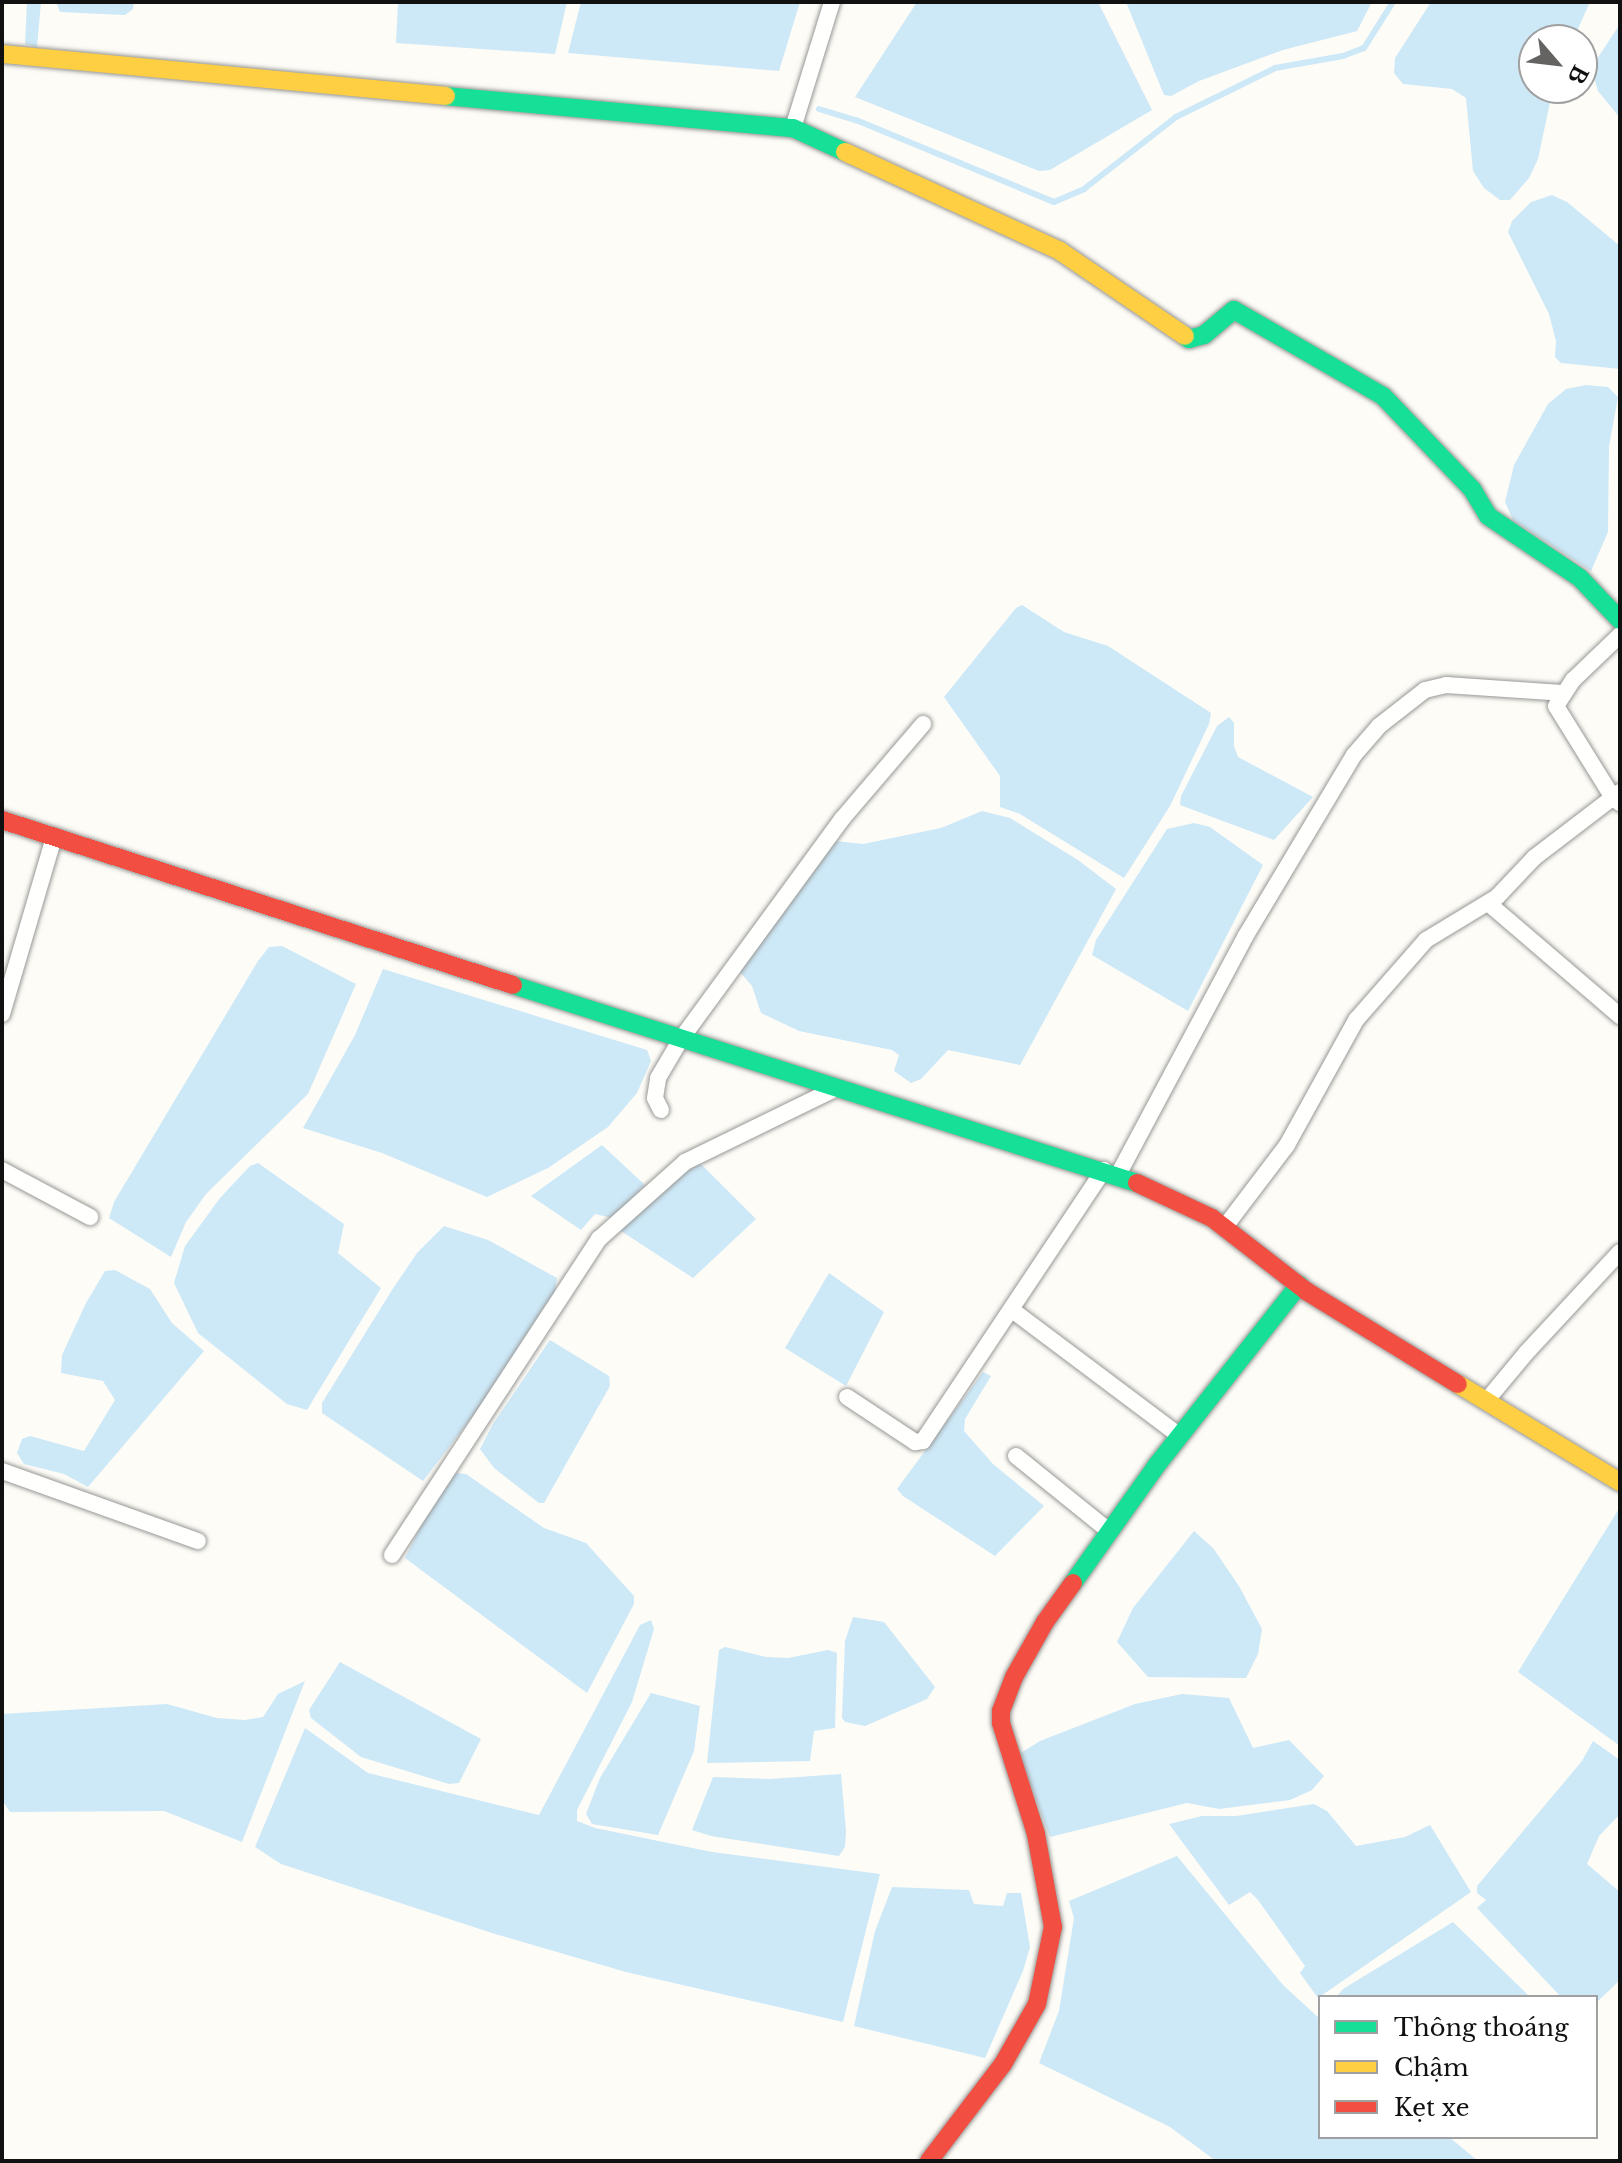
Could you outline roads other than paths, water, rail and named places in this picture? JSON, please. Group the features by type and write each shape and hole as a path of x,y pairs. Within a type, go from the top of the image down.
{"street":[{"path":"793,128 832,2"},
{"path":"2,54 793,128 1060,251 1189,339 1204,335 1234,310 1383,396 1472,489 1488,516 1580,578 1620,620"},
{"path":"1224,1228 1287,1145 1356,1020 1426,940 1488,903 1535,857 1618,798 1556,706 1562,693 1620,635"},
{"path":"847,1397 920,1443 1111,1172 1245,937 1354,755 1379,726 1425,690 1446,685 1562,693"},
{"path":"661,1110 655,1098 658,1078 681,1039 842,819 923,724"},
{"path":"2,820 835,1089 1111,1172 1167,1194 1224,1228 1299,1285 1620,1482"},
{"path":"2,1014 54,837"},
{"path":"1488,903 1620,1016"},
{"path":"392,1555 599,1239 685,1162 835,1089"},
{"path":"2,1170 90,1217"},
{"path":"1487,1400 1526,1353 1620,1252"},
{"path":"929,2161 1003,2064 1037,2004 1053,1927 1036,1834 1001,1711 1014,1677 1045,1622 1109,1531 1299,1285"},
{"path":"1012,1310 1180,1436"},
{"path":"1016,1456 1109,1531"},
{"path":"2,1471 198,1541"}],"water":[{"path":"27,2 41,2 37,47 25,44"},
{"path":"56,2 134,2 133,9 125,15 60,12"},
{"path":"398,2 567,2 555,54 396,43"},
{"path":"581,2 800,2 779,71 568,53"},
{"path":"917,2 1098,2 1152,110 1050,170 1039,171 855,97"},
{"path":"1126,2 1372,2 1357,31 1283,50 1199,81 1171,96 1164,95"},
{"path":"1431,2 1590,2 1580,24 1518,24 1518,104 1550,104 1538,159 1529,178 1510,200 1500,200 1484,188 1473,171 1466,98 1452,89 1403,84 1394,73 1395,58"},
{"path":"1620,24 1620,118 1598,91 1598,57"},
{"path":"1552,195 1567,202 1620,246 1620,369 1561,363 1555,357 1556,341 1549,314 1508,232 1512,221 1531,202"},
{"path":"1586,385 1608,387 1618,397 1609,446 1608,532 1591,571 1513,520 1505,502 1514,465 1548,404 1566,389"},
{"path":"1022,605 1064,632 1108,646 1211,713 1209,724 1170,806 1124,878 1020,814 1000,807 1000,776 944,697 1016,608"},
{"path":"1229,717 1234,723 1234,746 1238,757 1313,797 1274,840 1180,805 1181,796 1217,726"},
{"path":"982,811 1010,818 1078,860 1116,889 1020,1065 948,1050 921,1079 911,1083 894,1071 899,1055 892,1050 799,1031 761,1013 752,986 740,972 835,841 863,844 941,828"},
{"path":"1194,823 1210,827 1263,865 1188,1011 1092,955 1096,940 1167,829"},
{"path":"282,946 356,984 308,1094 206,1194 186,1222 171,1257 109,1218 114,1202 258,961 269,947"},
{"path":"383,969 647,1050 651,1061 637,1093 608,1127 548,1168 487,1197 382,1153 303,1128 355,1035"},
{"path":"602,1145 645,1185 612,1218 595,1214 581,1230 531,1196"},
{"path":"258,1163 344,1224 338,1253 381,1288 307,1410 287,1404 198,1333 174,1283 185,1246 220,1198 250,1166"},
{"path":"692,1164 702,1165 756,1219 693,1278 618,1229"},
{"path":"444,1226 488,1240 557,1278 554,1295 482,1404 423,1481 322,1413 322,1403 417,1253"},
{"path":"115,1270 150,1289 172,1323 204,1351 88,1487 64,1474 24,1464 17,1453 22,1439 30,1436 84,1451 115,1400 103,1381 61,1373 62,1355 86,1303 105,1271"},
{"path":"829,1273 884,1312 846,1386 785,1348"},
{"path":"550,1340 609,1376 610,1386 544,1503 539,1503 494,1468 480,1449 493,1424"},
{"path":"983,1372 991,1376 965,1419 964,1431 993,1464 1044,1506 995,1556 897,1489"},
{"path":"448,1472 466,1474 544,1528 586,1543 634,1596 634,1604 587,1693 405,1558"},
{"path":"1620,1507 1620,1746 1518,1672"},
{"path":"1194,1531 1213,1548 1239,1586 1262,1629 1258,1654 1246,1678 1148,1677 1117,1642 1133,1608"},
{"path":"853,1617 884,1622 935,1687 927,1699 865,1726 845,1722 842,1718 845,1641"},
{"path":"651,1620 654,1629 632,1702 577,1810 577,1821 595,1828 712,1852 880,1874 843,2022 626,1972 495,1934 281,1864 255,1847 305,1728 368,1773 539,1815 640,1625"},
{"path":"725,1647 766,1657 788,1658 828,1650 837,1653 835,1728 814,1731 810,1761 707,1763 719,1650"},
{"path":"340,1662 481,1739 459,1783 449,1784 361,1757 311,1718 309,1710"},
{"path":"305,1681 242,1842 164,1811 10,1812 2,1800 2,1714 167,1704 217,1718 245,1720 263,1717 278,1694"},
{"path":"651,1693 700,1706 694,1751 658,1835 592,1824 586,1814 600,1778"},
{"path":"1182,1694 1229,1698 1253,1748 1289,1740 1324,1776 1312,1790 1290,1800 1219,1809 1187,1803 1050,1837 1019,1754 1040,1741 1135,1704"},
{"path":"1593,1741 1620,1760 1620,1814 1599,1836 1587,1864 1620,1892 1620,1980 1598,2001 1598,1995 1559,1995 1477,1908 1486,1900 1477,1893 1477,1886 1582,1761"},
{"path":"841,1774 846,1831 845,1847 839,1856 711,1836 692,1830 713,1777 770,1779"},
{"path":"1314,1804 1327,1811 1356,1846 1405,1837 1430,1825 1471,1892 1322,1995 1318,1995 1318,1998 1300,1973 1305,1966 1258,1900 1250,1892 1229,1905 1169,1824 1202,1816 1236,1816"},
{"path":"1177,1856 1283,1985 1318,2017 1318,2139 1451,2139 1478,2161 1216,2161 1170,2127 1039,2063 1059,2011 1074,1918 1069,1901"},
{"path":"892,1887 969,1890 974,1904 1003,1906 1007,1893 1021,1893 1030,1947 1023,1971 985,2058 854,2026 875,1931"},
{"path":"1453,1922 1528,1995 1338,1995"}],"waterway":[{"path":"819,109 856,120 1054,202 1084,189 1176,117 1275,68 1343,56 1364,48 1393,2"}]}
